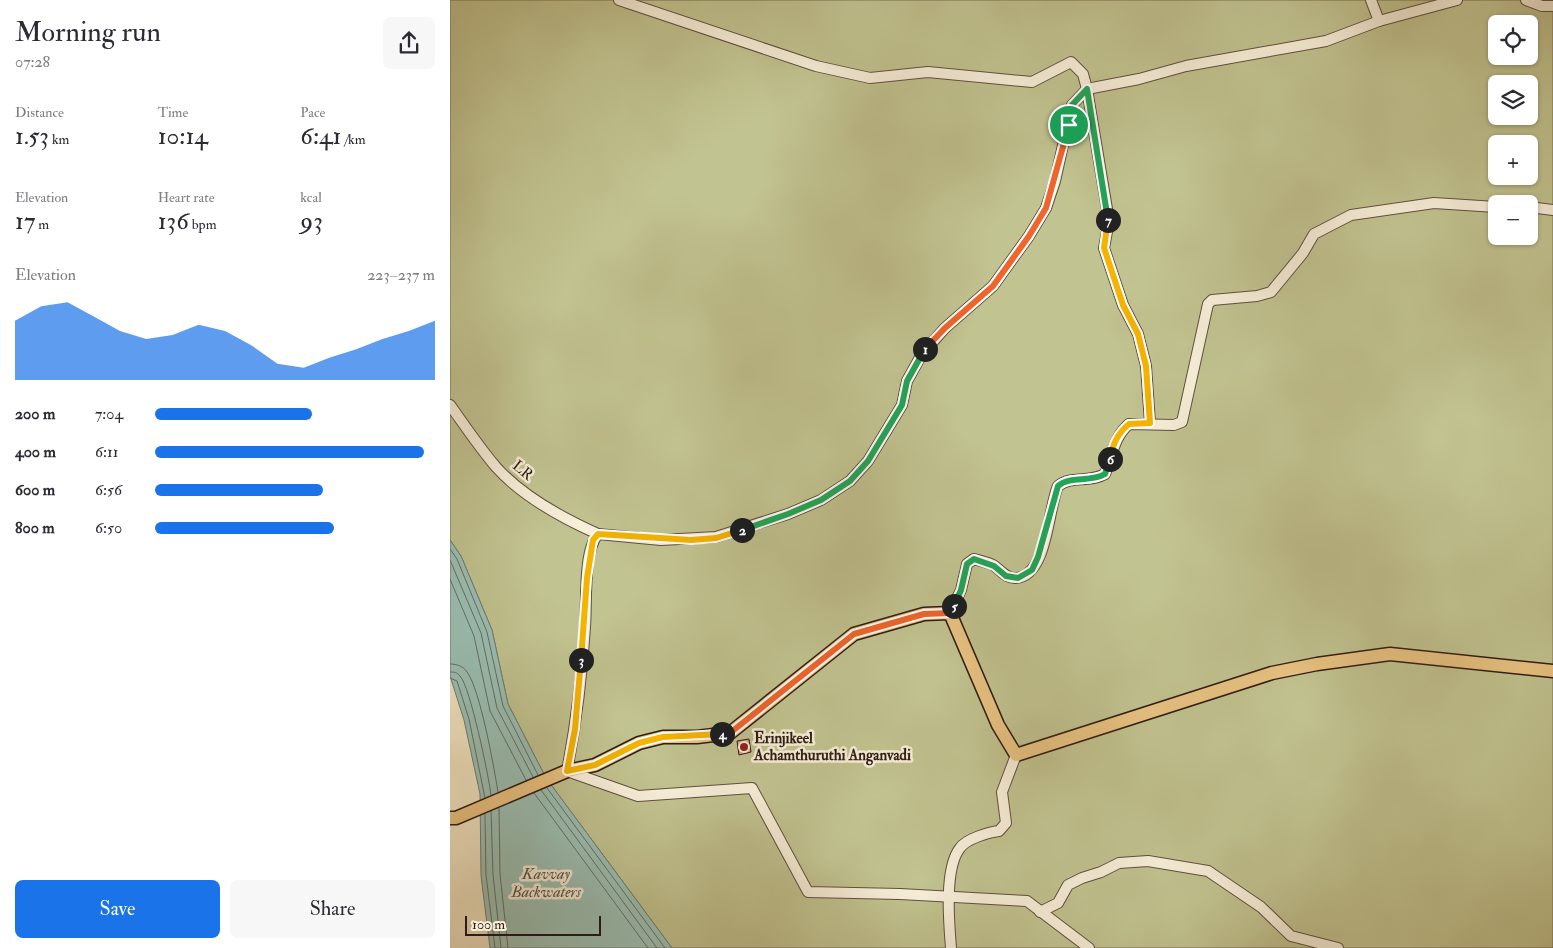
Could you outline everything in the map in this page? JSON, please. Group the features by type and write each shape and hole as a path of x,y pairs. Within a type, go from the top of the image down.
{"main road":[{"path":"453,818 554,778 567,771 595,765 639,743 663,737 697,737 730,733 854,634 924,614 950,613 998,725 1016,755 1272,673 1317,664 1390,654 1553,671"}],"street":[{"path":"619,0 816,66 870,78 928,72 1032,82 1071,62 1083,74 1087,89 1109,221 1104,248 1123,305 1138,334 1146,366 1150,423"},
{"path":"1371,0 1379,21"},
{"path":"1087,89 1140,79 1186,66 1326,41 1379,21 1457,0"},
{"path":"1526,0 1542,6 1553,6"},
{"name":"LR","path":"450,405 497,468 525,492 562,518 598,534 661,540 716,538 788,514 821,500 850,481 868,461 902,405 907,381 922,354 945,328 993,286 1029,236 1046,208 1055,181 1072,105 1087,89"},
{"path":"950,613 961,590 967,564 974,559 994,566 1006,576 1018,578 1032,570 1043,546 1058,486 1064,481 1097,479 1105,474 1113,444 1122,430 1129,424 1174,425 1182,422 1208,304 1212,300 1257,296 1271,292 1303,253 1314,234 1350,215 1434,203 1488,206"},
{"path":"1538,208 1553,210"},
{"path":"598,534 593,540 587,578 585,627 575,729 567,771 638,796 752,788 808,892 1027,901 1089,948"},
{"path":"952,948 949,874 960,847 985,833 999,831 1006,823 1002,792 1016,755"},
{"path":"1040,912 1058,902 1068,885 1082,878 1101,872 1119,863 1148,861 1208,871 1261,907 1291,936 1338,948"}],"green space":[{"path":"450,0 1553,0 1553,948 672,948 546,778 508,704 492,630 461,556 450,540"}],"water":[{"name":"Kavvay Backwaters","path":"450,540 461,556 492,630 508,704 546,778 672,948 490,948 481,876 480,794 464,720 450,676"}],"building":[{"name":"Erinjikeel Achamthuruthi Anganvadi","path":"749,739 751,752 739,755 737,741"}],"place":[{"name":"Erinjikeel Achamthuruthi Anganvadi","path":"744,747"}],"route":[{"path":"1087,89 1094,142 1109,221 1104,248 1123,305 1138,334 1146,366 1150,400 1150,423 1129,424 1122,430 1113,444 1105,474 1097,479 1064,481 1058,486 1054,493 1053,510 1043,546 1032,570 1018,578 1006,576 994,566 974,559 967,564 961,590 956,604 950,613 924,614 854,634 730,733 697,737 663,737 639,743 595,765 567,771 575,729 585,627 587,578 593,540 598,534 661,540 716,538 788,514 821,500 850,481 868,461 902,405 907,381 922,354 945,328 993,286 1029,236 1046,208 1069,125 1072,105 1087,89"}]}
